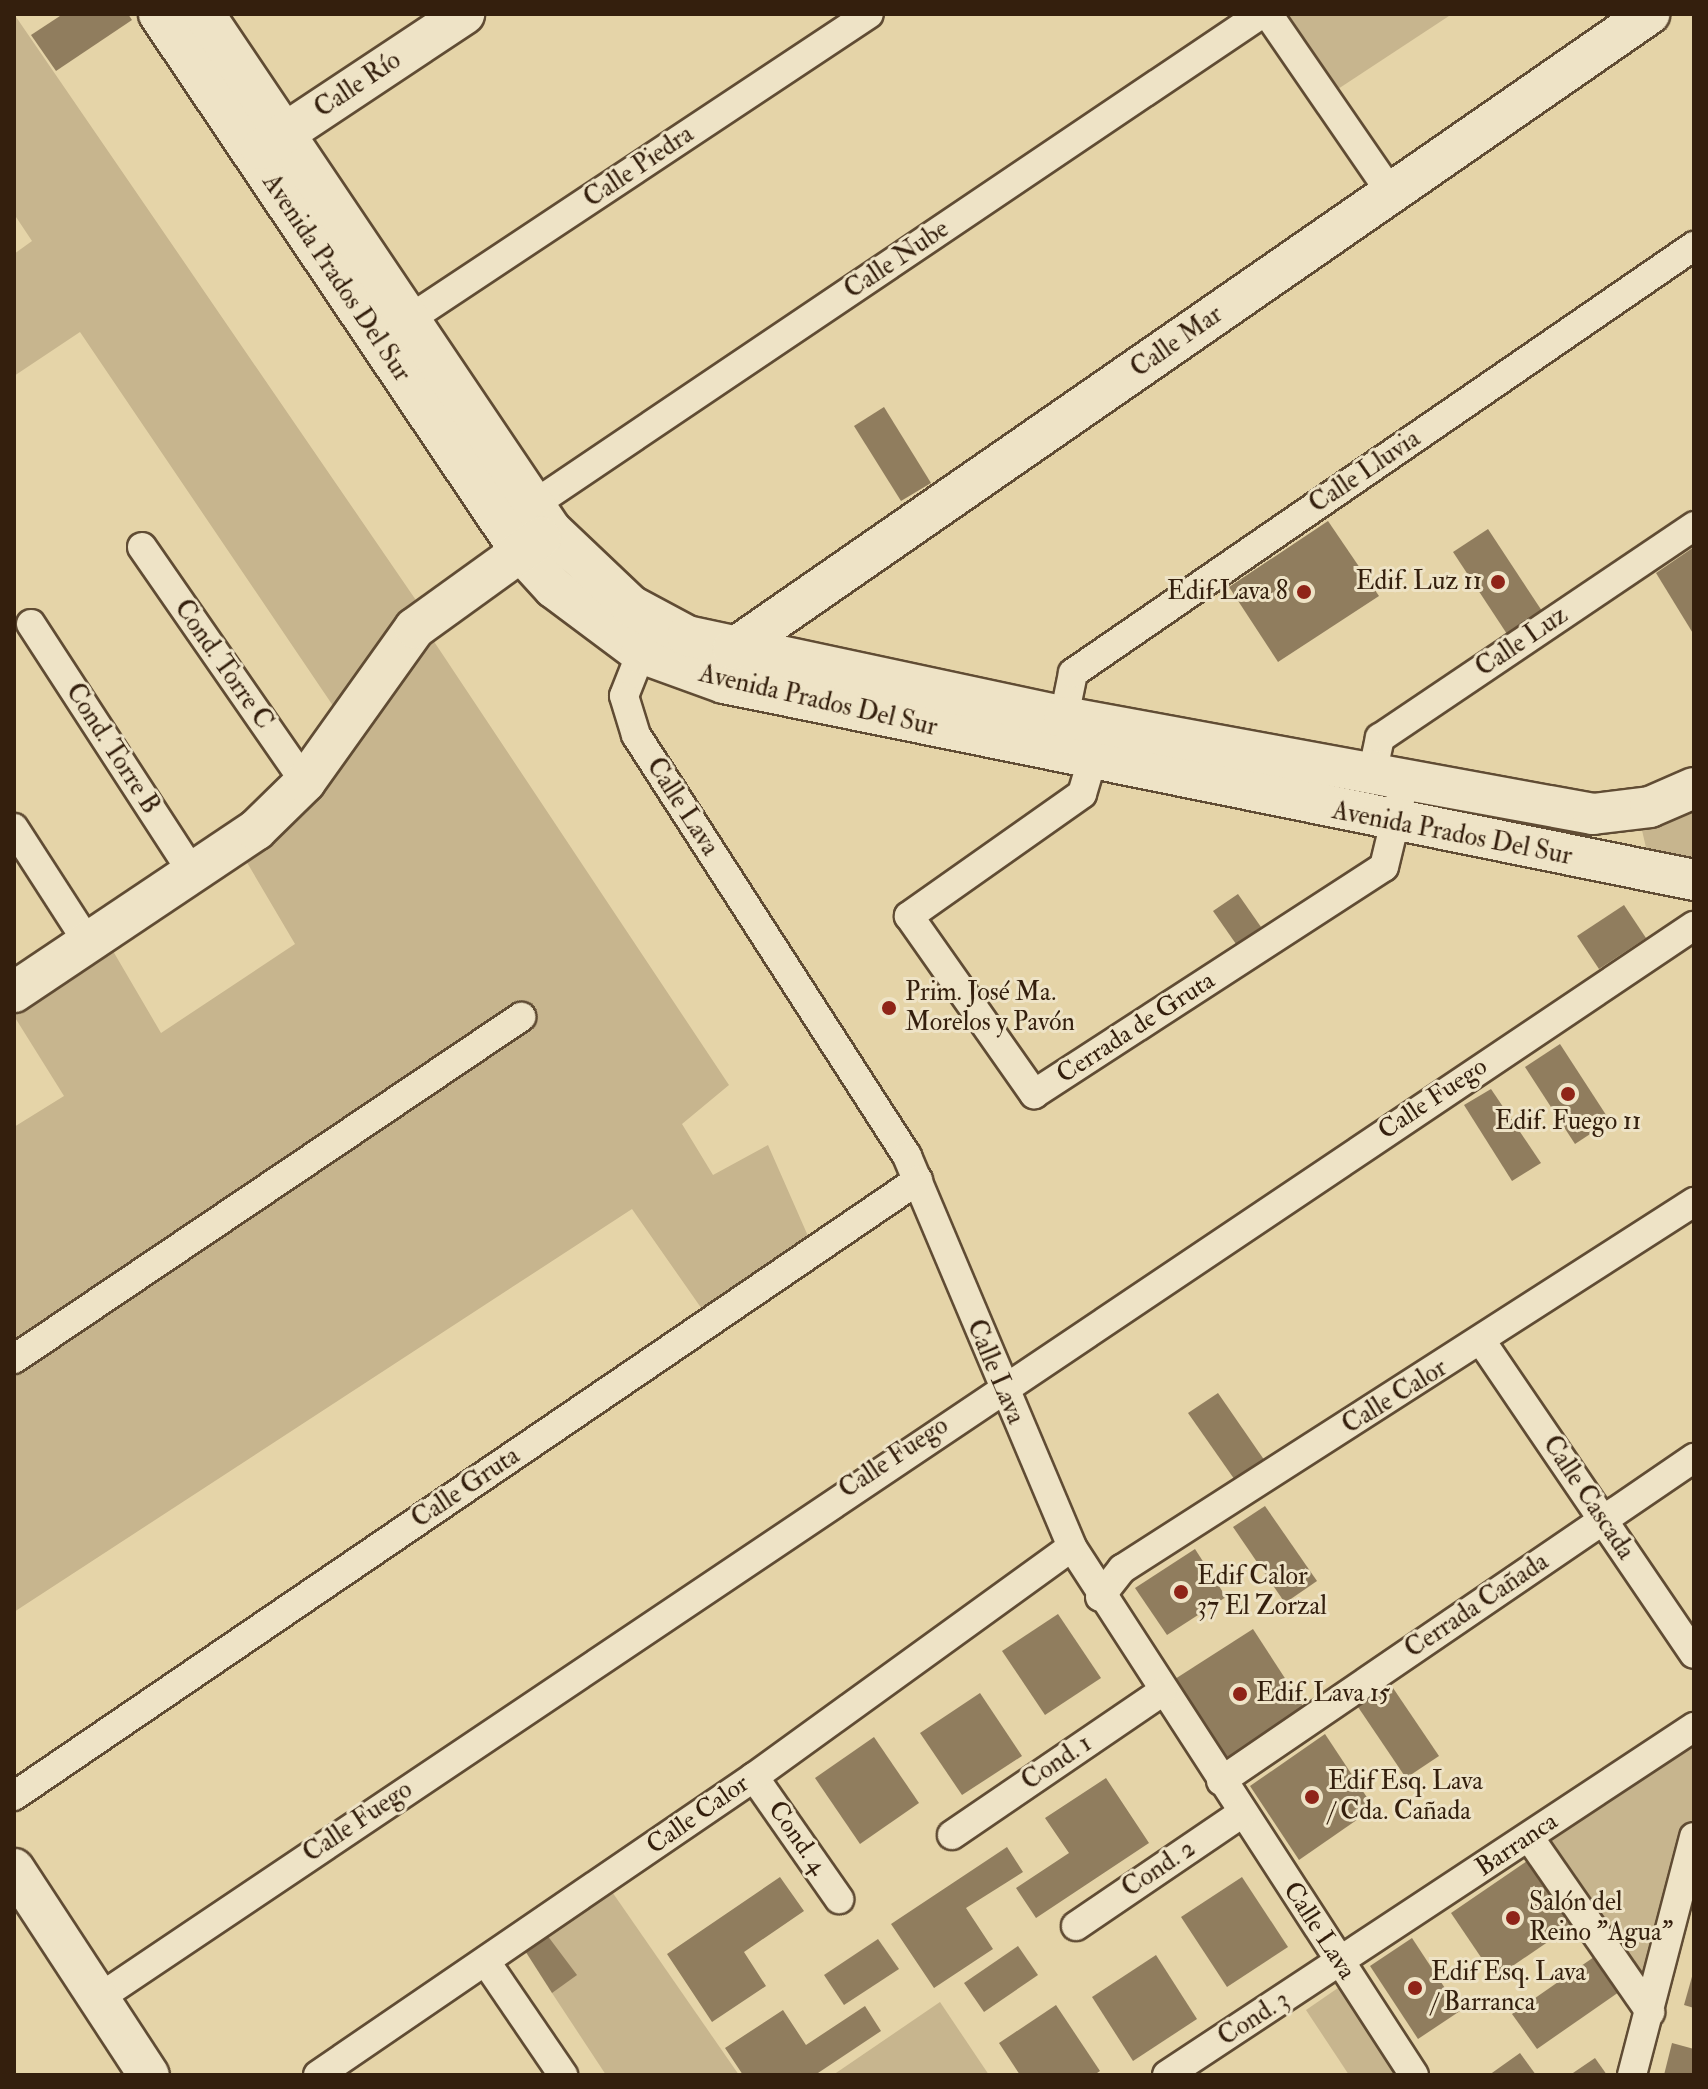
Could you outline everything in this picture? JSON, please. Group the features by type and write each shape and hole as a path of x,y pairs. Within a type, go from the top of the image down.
{"main road":[{"name":"Avenida Prados Del Sur","path":"159,14 268,144 408,320 535,529 554,588 641,653 1064,717 1098,742 1388,778 1593,814 1650,807 1694,788"},
{"name":"Avenida Prados Del Sur","path":"204,14 268,144 535,529 631,606 687,636 728,666 1098,742 1397,824 1694,880"},
{"name":"Calle Río","path":"268,144 464,14"},
{"name":"Calle Mar","path":"728,666 1391,193 1649,14"},
{"path":"14,992 193,873 305,782 415,628 535,529"},
{"path":"1588,860 1593,814"},
{"path":"14,1869 99,1998 143,2073"}],"street":[{"name":"Calle Piedra","path":"408,320 869,14"},
{"name":"Calle Nube","path":"535,529 1261,14"},
{"path":"1268,14 1391,193"},
{"name":"Calle Lluvia","path":"1064,717 1073,673 1694,246"},
{"name":"Calle Luz","path":"1388,778 1380,738 1694,526"},
{"name":"Cond. Torre C","path":"142,547 305,782"},
{"name":"Cond. Torre B","path":"31,624 193,873"},
{"name":"Calle Lava","path":"641,653 624,696 636,735 918,1180 999,1387 1072,1547 1100,1597 1414,2075"},
{"name":"Cerrada de Gruta","path":"1098,742 1082,794 909,916 1034,1094 1384,867 1397,824 1388,778"},
{"path":"14,828 88,943"},
{"name":"Calle Fuego","path":"99,1998 999,1387 1694,926"},
{"path":"14,1359 521,1017"},
{"name":"Calle Gruta","path":"14,1796 918,1180"},
{"name":"Calle Calor","path":"1100,1597 1122,1569 1482,1342 1694,1202"},
{"name":"Calle Cascada","path":"1482,1342 1694,1654"},
{"name":"Cerrada Cañada","path":"1221,1781 1694,1458"},
{"name":"Calle Calor","path":"318,2075 351,2066 486,1962 754,1777 1072,1547"},
{"name":"Cond. 1","path":"952,1835 1162,1692"},
{"name":"Barranca","path":"1340,1963 1694,1727"},
{"name":"Cond. 4","path":"754,1777 839,1899"},
{"name":"Cond. 2","path":"1076,1926 1242,1813"},
{"path":"1529,1837 1650,2012"},
{"path":"1632,2075 1694,1837"},
{"path":"486,1962 563,2075"},
{"name":"Cond. 3","path":"1167,2075 1340,1963"}],"shaded area":[{"path":"14,14 433,625 427,631 729,1085 682,1124 713,1175 768,1145 808,1236 704,1312 632,1209 14,1612 14,1127 64,1096 14,1016 14,997 106,939 161,1033 295,944 239,849 346,725 80,332 14,376 14,254 32,241 14,214"},
{"path":"1288,14 1452,14 1338,89"},
{"path":"1694,791 1694,877 1651,869 1641,826"},
{"path":"1694,1727 1694,1837 1650,2012 1529,1837"},
{"path":"608,1886 739,2075 606,2075 552,1993 544,1931"},
{"path":"1351,1979 1417,2075 1349,2075 1306,2010"},
{"path":"940,2002 989,2075 833,2075"}],"building":[{"path":"63,14 128,14 132,20 56,71 31,35"},
{"path":"884,407 931,483 901,501 854,426"},
{"path":"1328,521 1379,596 1278,662 1229,587"},
{"name":"Edif. Luz 11","path":"1488,529 1542,611 1507,634 1453,552"},
{"path":"1694,547 1694,635 1656,573"},
{"path":"1238,894 1261,927 1236,944 1213,911"},
{"path":"1624,905 1646,938 1599,969 1577,936"},
{"name":"Edif. Fuego 11","path":"1560,1044 1610,1121 1575,1144 1525,1067"},
{"path":"1491,1089 1541,1163 1512,1181 1464,1105"},
{"path":"1218,1393 1267,1464 1237,1483 1188,1413"},
{"path":"1265,1506 1317,1581 1285,1603 1233,1527"},
{"name":"Edif Calor 37 El Zorzal","path":"1195,1549 1226,1597 1167,1635 1135,1588"},
{"path":"1058,1614 1101,1678 1045,1715 1002,1651"},
{"name":"Edif. Lava 15","path":"1253,1629 1305,1709 1227,1760 1175,1679"},
{"path":"1391,1685 1439,1756 1406,1778 1358,1707"},
{"path":"980,1693 1022,1756 962,1795 920,1733"},
{"name":"Edif Esq. Lava / Cda. Cañada","path":"1325,1734 1374,1808 1299,1860 1250,1786"},
{"path":"874,1737 919,1803 860,1844 815,1778"},
{"path":"1106,1778 1149,1843 1036,1918 1016,1888 1069,1853 1045,1818"},
{"path":"1007,1847 1023,1872 966,1908 993,1949 934,1988 891,1924"},
{"name":"Salón del Reino \"Agua\"","path":"1530,1859 1574,1924 1495,1978 1451,1913"},
{"path":"780,1877 804,1911 744,1952 766,1986 712,2022 667,1954"},
{"path":"1242,1877 1288,1947 1227,1987 1181,1917"},
{"path":"544,1931 577,1975 552,1993 522,1946"},
{"name":"Edif Esq. Lava / Barranca","path":"1412,1938 1460,2011 1418,2039 1370,1966"},
{"path":"878,1939 899,1969 844,2005 824,1975"},
{"path":"1018,1946 1038,1975 984,2012 964,1983"},
{"path":"1156,1955 1197,2019 1133,2061 1092,1997"},
{"path":"1594,1957 1619,1992 1537,2049 1512,2014"},
{"path":"1694,1973 1694,2008 1684,2005"},
{"path":"1056,2005 1100,2071 1094,2075 1020,2075 999,2043"},
{"path":"865,2006 881,2031 815,2075 743,2075 725,2048 783,2010 806,2045"},
{"path":"1672,2043 1694,2049 1694,2075 1664,2075"},
{"path":"1520,2053 1536,2075 1489,2075"},
{"path":"1595,2058 1607,2075 1570,2075"}],"place":[{"name":"Edif. Luz 11","path":"1498,582"},
{"name":"Edif Lava 8","path":"1304,592"},
{"name":"Prim. José Ma. Morelos y Pavón","path":"889,1008"},
{"name":"Edif. Fuego 11","path":"1568,1094"},
{"name":"Edif Calor 37 El Zorzal","path":"1181,1592"},
{"name":"Edif. Lava 15","path":"1240,1694"},
{"name":"Edif Esq. Lava / Cda. Cañada","path":"1312,1797"},
{"name":"Salón del Reino \"Agua\"","path":"1513,1918"},
{"name":"Edif Esq. Lava / Barranca","path":"1415,1988"}]}
